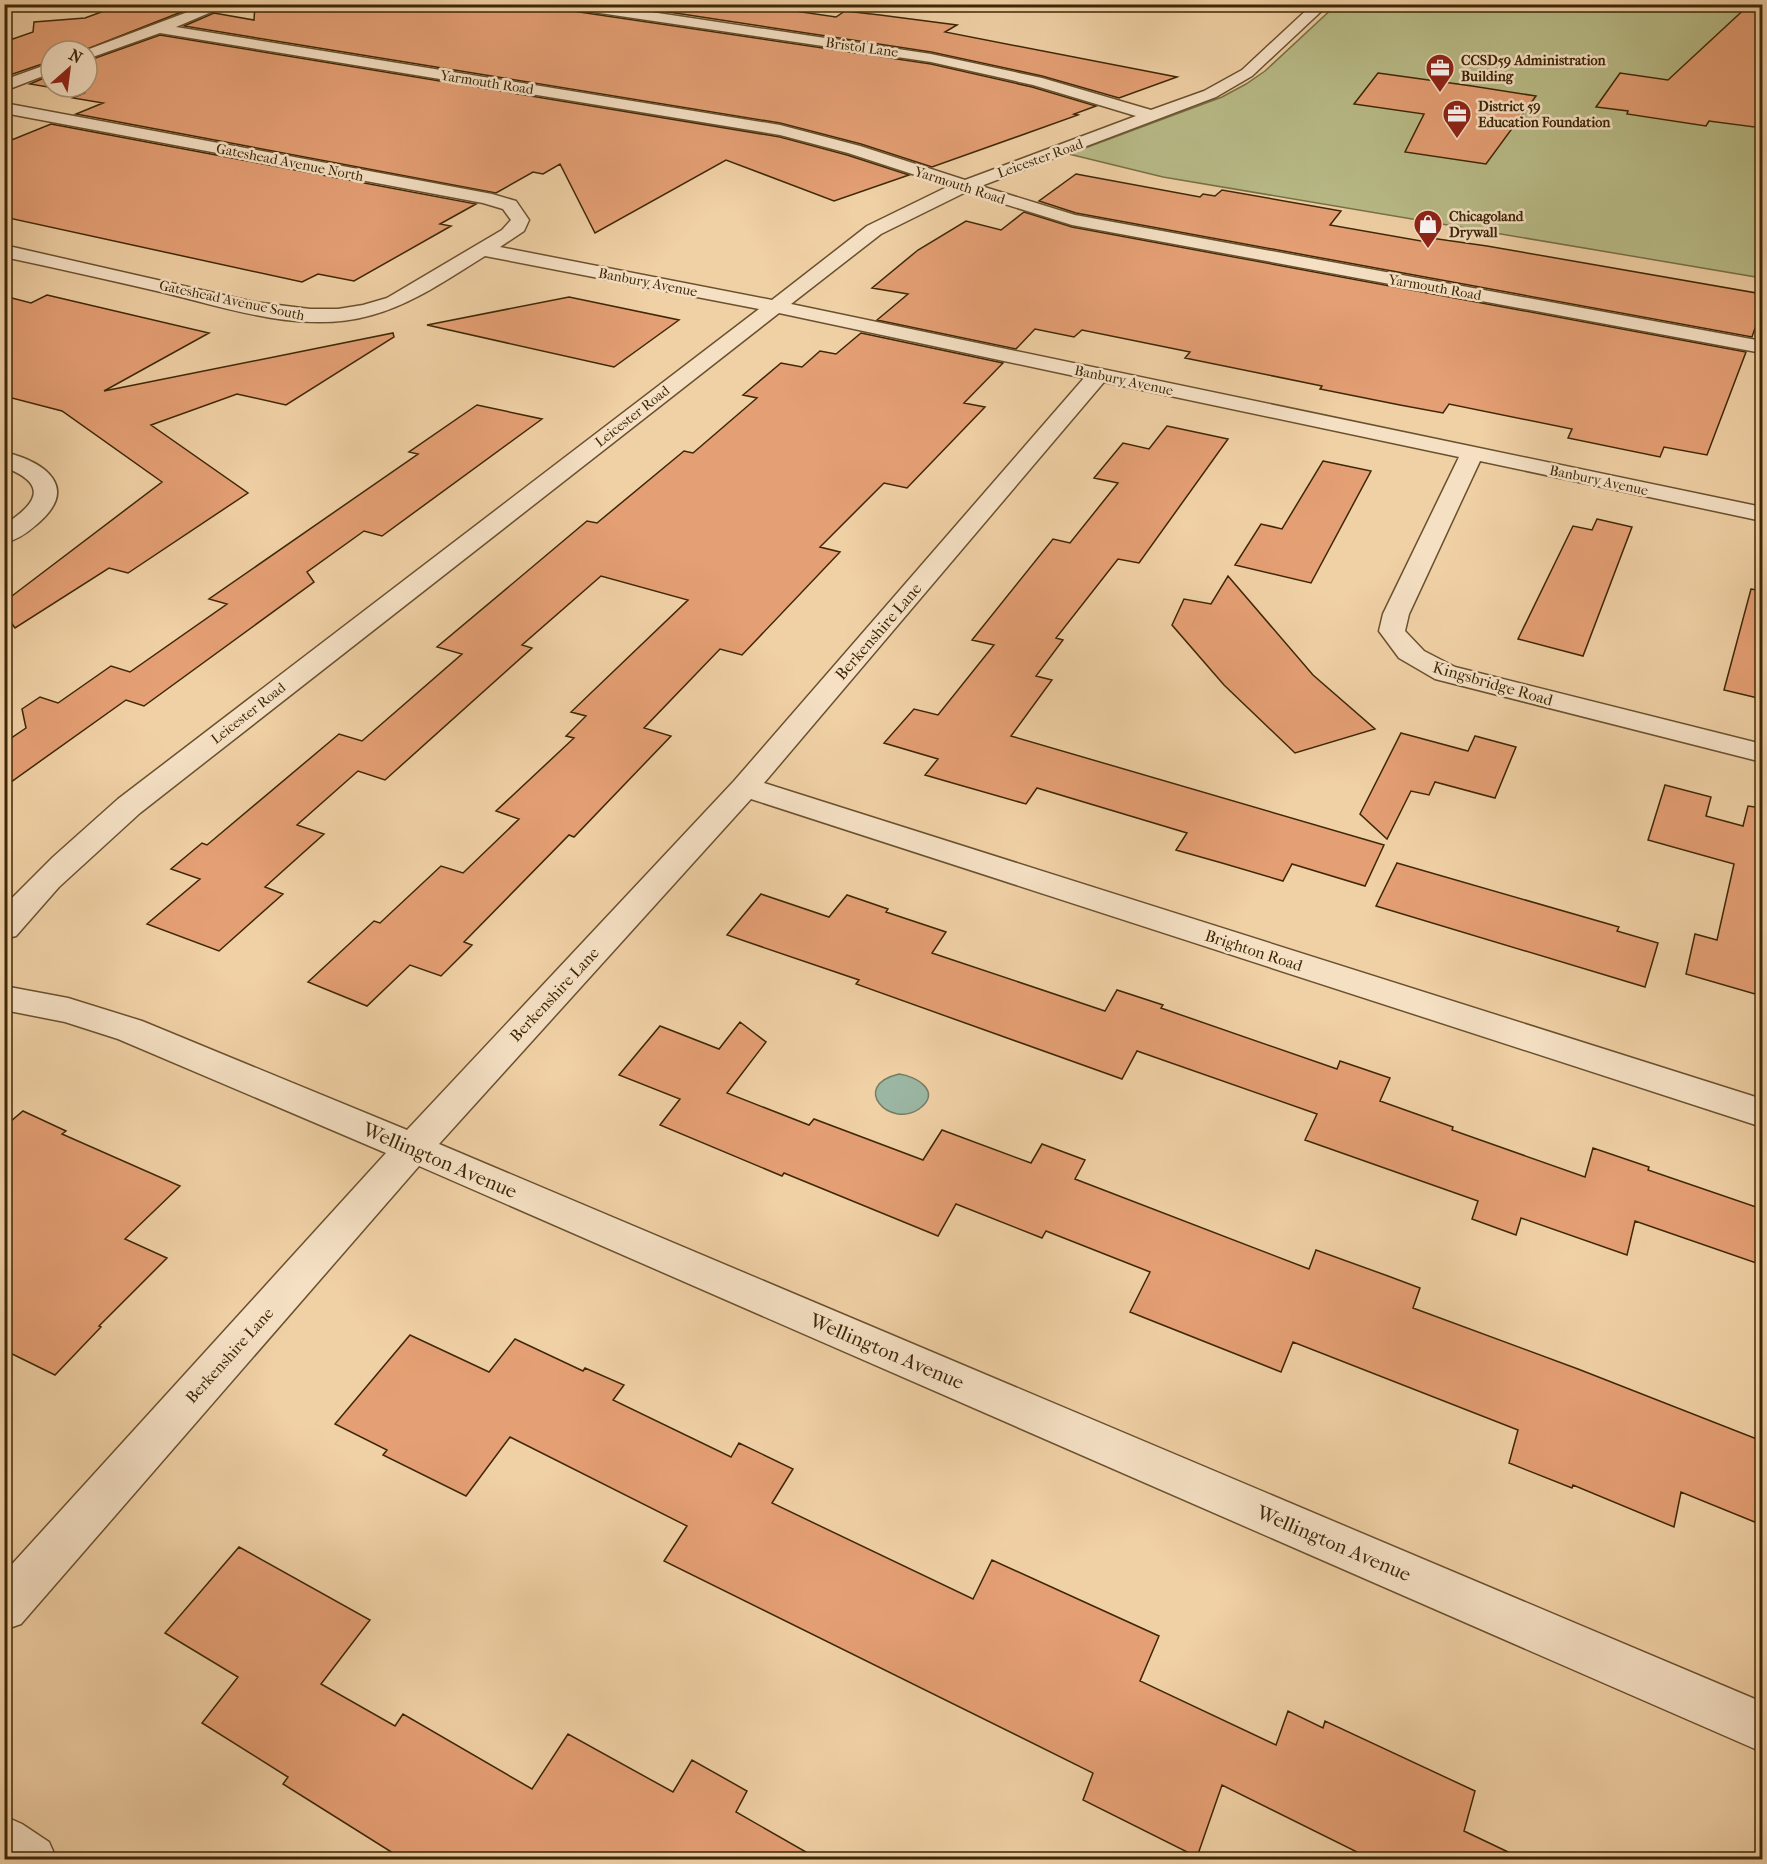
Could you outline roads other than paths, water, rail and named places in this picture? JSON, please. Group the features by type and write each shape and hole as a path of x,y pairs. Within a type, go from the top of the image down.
{"street":[{"path":"99,50 223,4"},
{"name":"Bristol Lane","path":"566,4 932,58 1027,79 1153,116"},
{"name":"Leicester Road","path":"4,928 24,904 69,859 129,806 874,230 962,187 1210,94 1247,73 1322,4"},
{"name":"Yarmouth Road","path":"158,28 780,130 843,146 962,187 1091,224 1762,347"},
{"path":"4,86 39,73"},
{"name":"Gateshead Avenue North","path":"4,108 486,198 510,205 520,220 517,227 484,250"},
{"name":"Gateshead Avenue South","path":"4,251 287,314 324,316 379,308 484,250"},
{"name":"Banbury Avenue","path":"484,250 774,306 1762,514"},
{"name":"Berkenshire Lane","path":"4,1608 413,1148 745,787 1098,375"},
{"name":"Kingsbridge Road","path":"1472,453 1396,614 1392,631 1401,646 1415,660 1445,673 1762,753"},
{"path":"4,459 25,465 37,472 45,482 47,495 45,503 37,513 4,536"},
{"name":"Brighton Road","path":"745,787 1762,1113"},
{"name":"Wellington Avenue","path":"4,998 68,1010 130,1030 413,1148 1762,1727"},
{"path":"4,1842 31,1860"}],"place":[{"name":"CCSD59 Administration Building","path":"1440,94"},
{"name":"District 59 Education Foundation","path":"1457,140"},
{"name":"Chicagoland Drywall","path":"1428,250"}]}
